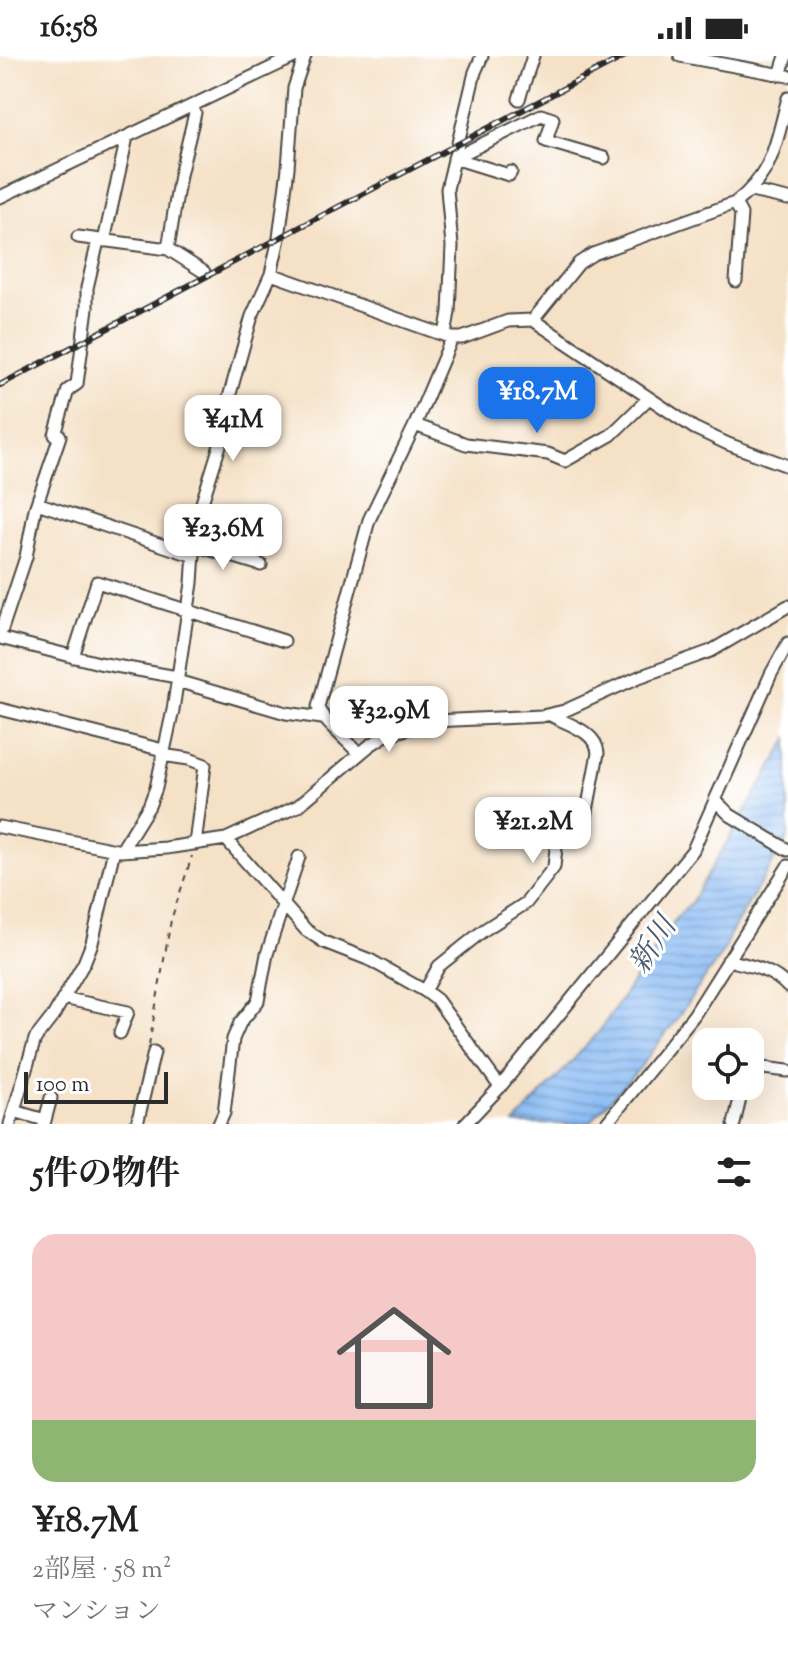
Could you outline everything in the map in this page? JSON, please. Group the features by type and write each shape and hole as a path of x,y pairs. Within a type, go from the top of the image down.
{"street":[{"path":"0,197 296,56"},
{"path":"10,1124 30,1050 63,998 92,943 118,850 149,806 156,788 177,679 196,522 221,442 222,422 252,316 271,274 288,168 294,88 305,56"},
{"path":"359,754 345,737 322,718 318,707 361,542 376,502 415,425 448,336 452,246 447,189 475,72 482,56"},
{"path":"519,99 533,56"},
{"path":"680,56 784,75 786,56"},
{"path":"533,320 579,263 593,254 735,203 751,191 764,175 775,148 788,98"},
{"path":"168,249 180,175 195,113 192,106"},
{"path":"454,158 541,115 553,119 546,141 604,158"},
{"path":"127,137 87,288 77,384 68,390 55,435 60,436 37,503 26,557 0,636 73,657 177,679 286,713 322,718"},
{"path":"454,158 509,175 511,172"},
{"path":"751,191 788,199"},
{"path":"735,203 741,214 736,281"},
{"path":"78,237 168,249 204,272"},
{"path":"271,274 448,336 462,338 508,321 533,320 702,432 788,466"},
{"path":"415,425 466,444 548,454 565,461 611,435 649,398"},
{"path":"37,503 195,550 261,565"},
{"path":"73,657 97,582 284,641"},
{"path":"0,827 118,850 226,839 298,806 386,735 434,721 549,715 585,704 639,677 711,651 784,609"},
{"path":"465,1124 500,1087 693,850 771,674 788,643"},
{"path":"0,709 205,765 195,844"},
{"path":"425,991 439,966 484,930 526,903 554,867 557,838 561,831 586,816 597,745 591,736 549,715"},
{"path":"715,800 730,815 788,850"},
{"path":"226,839 315,937 357,953 437,1000 500,1087"},
{"path":"219,1124 224,1113 233,1039 240,1023 258,1001 267,954 299,857"},
{"path":"606,1124 694,1015 728,960 783,884 788,866"},
{"path":"728,960 758,967 778,976 788,987"},
{"path":"63,998 128,1012 120,1033"},
{"path":"137,1124 150,1055"},
{"path":"764,1068 788,1071"},
{"path":"14,1111 44,1122 51,1098"},
{"path":"734,1124 740,1100"}],"path":[{"path":"150,1055 171,920 195,844"}],"water":[{"path":"788,739 788,837 729,936 726,947 674,1023 638,1070 588,1124 514,1124 598,1033 677,917 691,903"}],"railway":[{"path":"0,385 625,56"}],"water label":[{"name":"新川","path":"654,946"}]}
